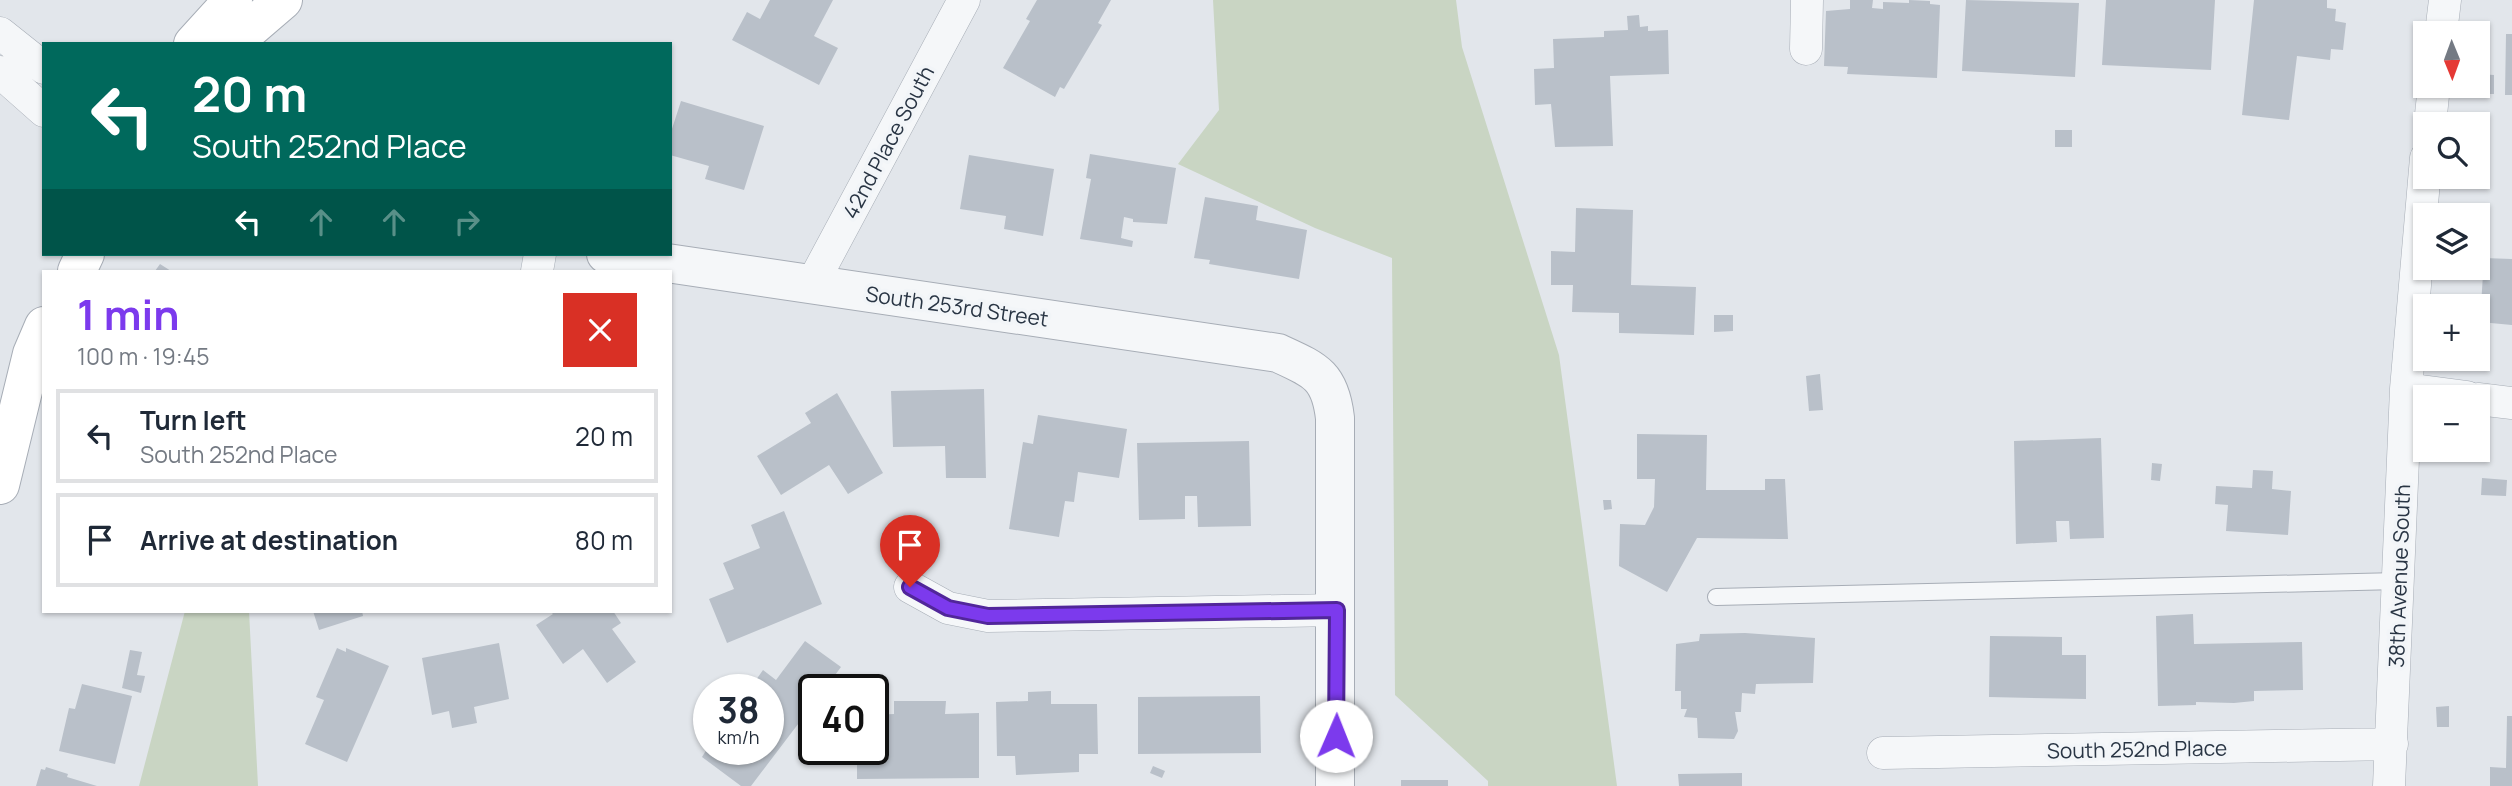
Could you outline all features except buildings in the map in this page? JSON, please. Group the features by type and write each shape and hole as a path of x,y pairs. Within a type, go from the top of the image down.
{"main road":[{"path":"195,42 233,0"},
{"path":"234,42 284,0"},
{"path":"0,485 32,354 42,331"}],"street":[{"name":"42nd Place South","path":"812,284 964,0"},
{"path":"1806,49 1807,0"},
{"path":"2442,21 2445,0"},
{"path":"0,33 42,66"},
{"path":"0,72 42,109"},
{"name":"38th Avenue South","path":"2389,786 2406,389 2423,189"},
{"name":"South 253rd Street","path":"620,256 1278,353 1305,366 1324,378 1332,397 1337,610"},
{"path":"2406,389 2413,390"},
{"path":"2490,401 2512,404"},
{"path":"910,587 948,608 988,616 1337,610 1335,786"},
{"name":"South 252nd Place","path":"1882,753 2392,744"}],"lane":[{"path":"1716,597 2398,581"}],"green space":[{"path":"1213,0 1456,0 1462,47 1559,355 1617,786 1488,786 1488,781 1395,695 1392,258 1315,228 1178,164 1219,110"},
{"path":"184,613 249,613 258,786 139,786"}],"route":[{"path":"910,587 948,608 988,616 1337,610 1336,736"}]}
